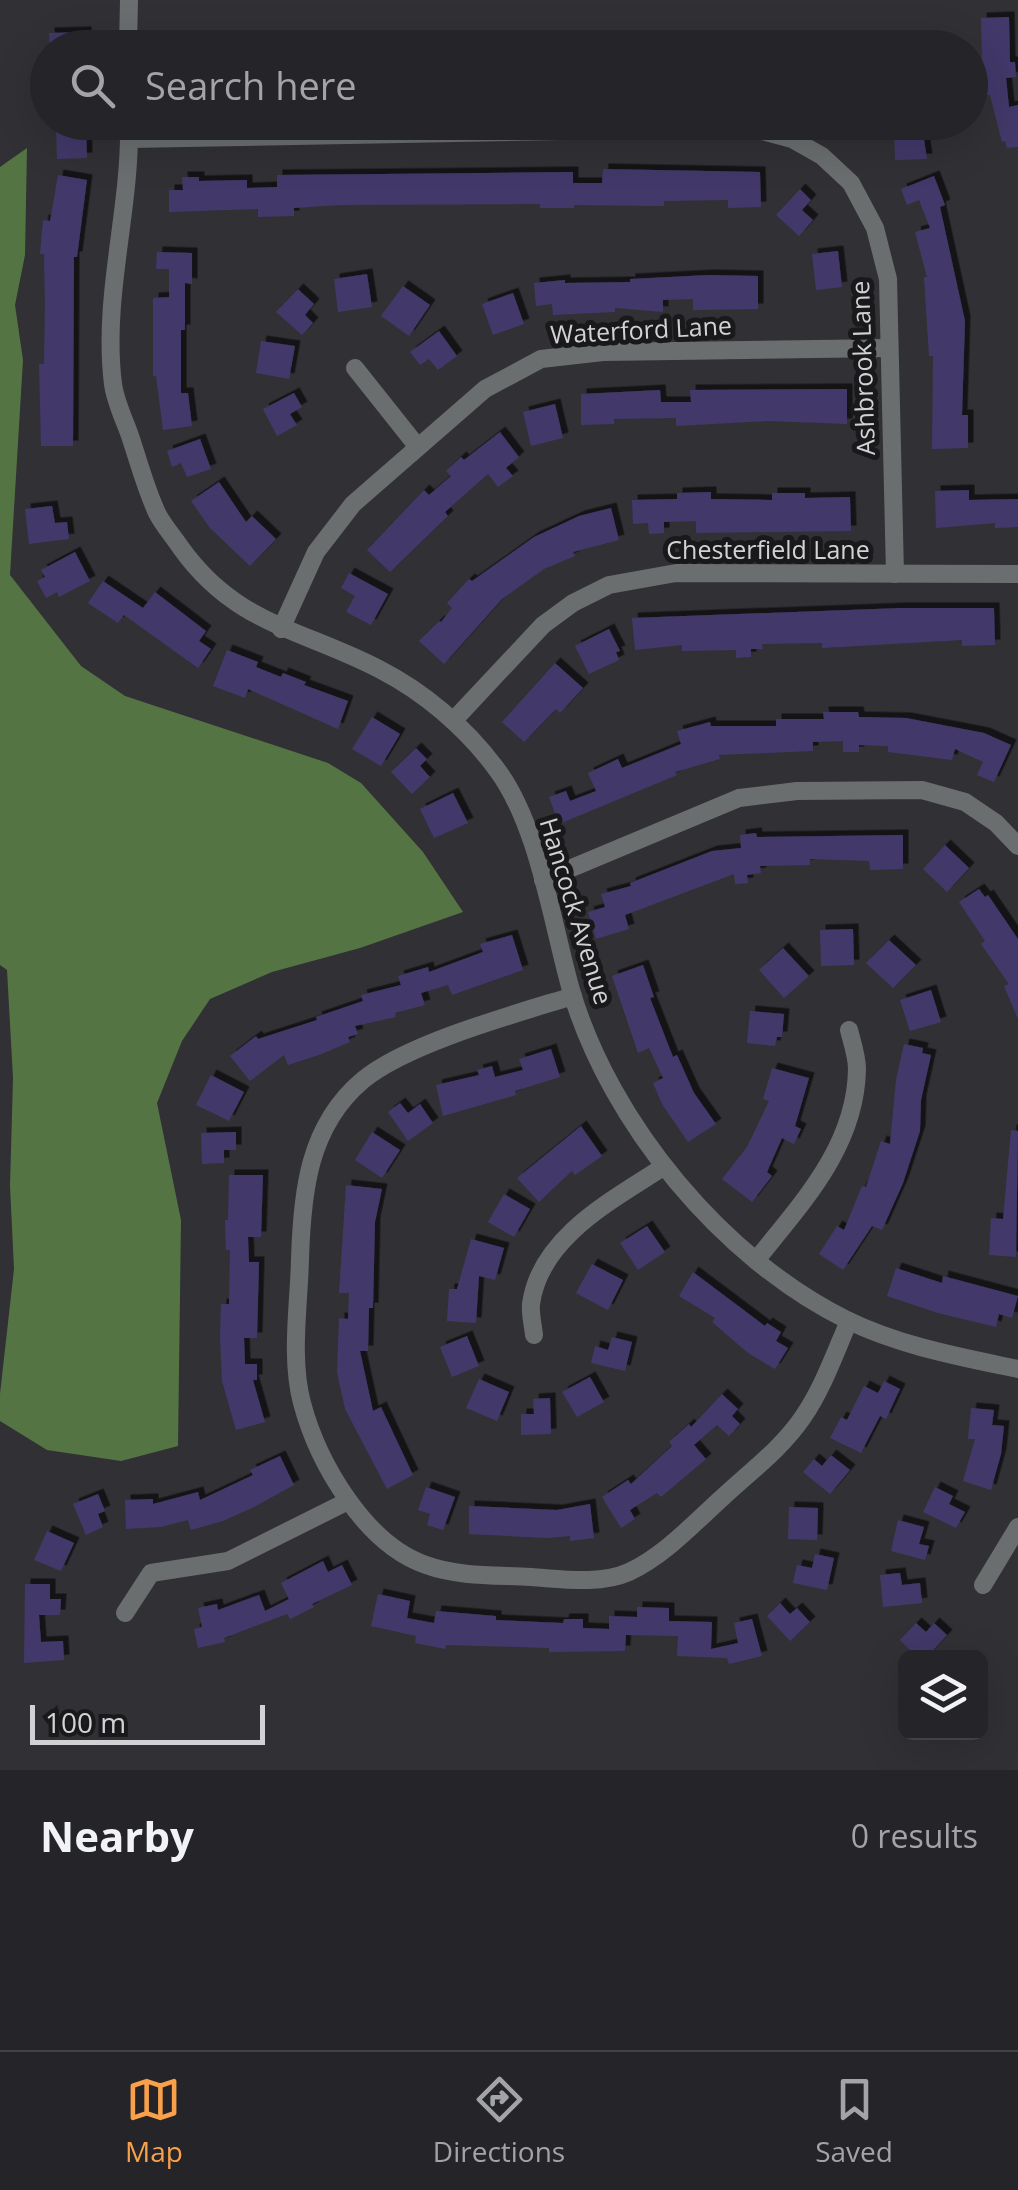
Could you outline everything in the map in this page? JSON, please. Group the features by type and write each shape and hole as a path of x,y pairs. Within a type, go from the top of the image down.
{"street":[{"path":"128,30 129,0"},
{"name":"Hancock Avenue","path":"129,140 112,312 113,387 158,515 198,572 236,603 281,629 377,668 416,690 453,721 496,768 519,810 543,880 573,996 612,1087 663,1167 710,1220 812,1300 849,1321 958,1357 1018,1369"},
{"name":"Ashbrook Lane","path":"794,140 822,156 851,183 875,228 888,279 895,574"},
{"name":"Waterford Lane","path":"281,629 316,552 353,504 504,376 541,359 564,354 888,348"},
{"path":"355,368 417,446"},
{"name":"Chesterfield Lane","path":"453,721 543,624 573,603 609,586 676,573 1018,574"},
{"path":"543,880 739,798 797,790 922,790 965,802 996,823 1018,846"},
{"path":"573,996 396,1059 360,1082 341,1103 315,1148 307,1170 300,1232 298,1381 314,1436 362,1521 387,1542 426,1565 462,1574 600,1579 626,1573 661,1552 785,1441 824,1379 849,1321"},
{"path":"757,1259 823,1178 849,1121 857,1067 849,1030"},
{"path":"534,1334 530,1306 539,1274 568,1234 663,1167"},
{"path":"125,1614 151,1573 228,1562 348,1501"},
{"path":"983,1585 1018,1527"}],"green space":[{"path":"27,148 25,255 15,305 23,360 10,575 81,666 125,696 328,763 361,783 423,852 463,912 360,948 272,972 210,999 182,1041 157,1103 181,1220 178,1446 121,1461 47,1450 0,1421 14,1269 10,1186 13,1078 7,970 0,965 0,167"}],"building":[{"path":"1009,17 1010,62 1015,62 1016,77 1006,78 1009,107 1018,105 1018,147 1007,148 1002,142 988,95 988,30 981,30 981,18"},
{"path":"56,140 86,140 87,158 57,159"},
{"path":"894,140 924,140 927,159 895,160"},
{"path":"603,169 760,172 761,207 728,208 728,200 574,208 540,208 540,204 341,205 294,208 294,216 258,217 258,209 169,212 169,190 183,190 182,177 199,177 199,181 247,180 247,188 277,187 277,175 573,172 573,183 602,183"},
{"path":"58,175 87,180 74,257 73,446 41,446 39,364 44,364 45,302 44,254 40,254 43,220 50,221"},
{"path":"934,176 945,205 940,207 965,321 962,415 968,415 968,448 932,449 933,356 929,356 927,277 915,232 930,228 919,200 907,205 901,189"},
{"path":"800,189 811,200 802,210 813,220 799,236 776,215"},
{"path":"838,251 842,287 816,290 812,254"},
{"path":"157,252 192,253 192,284 185,283 185,330 181,330 181,393 188,393 192,426 163,430 153,376 153,298 169,297 169,269 156,269"},
{"path":"367,274 372,307 338,312 334,279"},
{"path":"709,275 758,276 758,309 693,310 693,299 663,300 663,312 615,308 615,312 553,315 552,304 536,306 534,283 630,282"},
{"path":"403,286 430,305 409,336 381,316"},
{"path":"298,289 314,304 305,315 313,323 302,335 276,312"},
{"path":"513,293 524,324 493,335 482,304"},
{"path":"439,331 457,356 438,370 429,359 420,365 410,352"},
{"path":"261,341 295,346 289,379 256,373"},
{"path":"847,389 847,424 768,421 676,426 676,418 614,419 614,424 581,425 581,394 660,390 661,402 691,402 690,390"},
{"path":"294,393 302,407 290,414 297,425 277,436 263,409"},
{"path":"555,404 563,438 531,446 523,412"},
{"path":"500,432 519,457 506,468 513,476 498,487 488,474 445,512 448,516 390,572 367,550 424,490 429,495 451,476 446,471 461,457 464,460"},
{"path":"200,439 211,469 187,477 181,463 172,467 167,451"},
{"path":"219,482 246,522 252,516 276,539 250,566 210,528 191,501"},
{"path":"969,490 969,500 1018,499 1018,527 995,528 995,523 936,528 935,491"},
{"path":"711,492 711,499 772,500 772,493 805,493 805,498 850,497 851,531 696,533 696,521 664,522 664,533 649,534 648,523 633,524 632,500 677,499 677,493"},
{"path":"52,506 55,523 67,522 69,539 29,544 25,509"},
{"path":"611,508 619,540 573,552 575,556 544,569 502,599 444,664 419,641 441,622 452,608 447,603 469,579 472,581 534,537 579,516"},
{"path":"75,552 90,581 59,597 57,592 46,598 37,581 45,577 41,570"},
{"path":"349,573 388,594 371,625 346,612 355,596 341,588"},
{"path":"103,581 143,608 155,592 206,631 199,641 211,649 198,668 124,615 118,623 88,603"},
{"path":"994,608 995,645 962,646 962,640 822,648 822,643 762,644 763,649 751,649 751,657 736,658 736,650 682,651 682,645 635,650 632,618"},
{"path":"609,629 620,651 616,652 619,660 589,674 575,646"},
{"path":"227,650 258,662 256,667 281,677 283,673 348,701 338,729 248,689 245,698 213,686"},
{"path":"555,663 583,688 524,742 502,722"},
{"path":"823,712 906,718 984,733 1011,745 994,782 977,775 983,762 955,749 952,760 888,752 888,746 859,745 859,752 843,752 843,741 813,742 813,751 719,755 720,759 675,772 677,775 559,824 549,797 566,791 570,801 596,791 588,773 618,759 622,768 681,744 677,731 710,722 711,726 776,726 776,719 824,719"},
{"path":"372,717 400,734 381,766 352,749"},
{"path":"416,748 427,759 420,766 430,777 412,794 391,772"},
{"path":"453,793 468,823 434,838 420,809"},
{"path":"756,833 757,837 903,835 903,869 870,870 869,861 810,859 810,865 760,866 761,873 747,875 748,883 735,884 734,874 625,915 629,929 596,939 588,912 605,907 601,894 631,886 630,883 712,851 741,848 740,835"},
{"path":"945,845 969,868 947,892 923,869"},
{"path":"979,889 985,897 988,895 1018,939 1018,1019 1004,986 1009,984 981,944 985,941 959,902"},
{"path":"853,929 854,965 821,966 820,930"},
{"path":"512,935 523,970 452,995 448,985 421,993 425,1005 395,1013 396,1017 355,1026 358,1034 348,1037 350,1042 319,1055 288,1065 284,1055 250,1081 230,1056 256,1036 258,1039 317,1020 316,1017 363,1001 361,995 401,985 398,976 428,967 429,972 483,952 480,944"},
{"path":"889,940 916,965 893,988 866,963"},
{"path":"783,948 809,976 784,998 759,970"},
{"path":"643,965 654,997 650,998 673,1057 677,1055 694,1093 716,1124 688,1142 653,1083 663,1078 649,1048 638,1053 612,976"},
{"path":"931,990 941,1022 910,1031 900,1000"},
{"path":"750,1011 784,1014 782,1037 777,1037 775,1046 747,1043"},
{"path":"904,1044 923,1048 922,1053 931,1055 921,1100 920,1131 882,1230 872,1226 843,1270 819,1254 837,1226 844,1230 862,1186 866,1187 881,1141 890,1144"},
{"path":"551,1049 560,1077 515,1091 516,1095 443,1116 436,1085 479,1075 477,1070 492,1066 495,1077 523,1070 519,1059"},
{"path":"772,1068 809,1078 795,1126 801,1129 794,1144 782,1138 767,1172 772,1176 752,1202 722,1179 747,1147 769,1101 763,1099"},
{"path":"211,1075 244,1092 229,1121 196,1105"},
{"path":"400,1103 408,1113 420,1104 433,1123 408,1141 388,1112"},
{"path":"581,1126 602,1156 575,1175 572,1171 539,1202 517,1178"},
{"path":"1011,1130 1018,1131 1016,1257 989,1255 991,1218 1003,1219"},
{"path":"236,1132 236,1150 224,1150 224,1163 202,1164 201,1133"},
{"path":"372,1132 400,1150 382,1178 355,1160"},
{"path":"229,1175 263,1175 261,1237 248,1237 249,1262 259,1262 257,1338 244,1338 245,1364 257,1364 257,1380 253,1380 265,1422 236,1430 222,1381 220,1337 221,1304 229,1304 230,1250 226,1250 225,1220"},
{"path":"346,1185 382,1189 375,1222 368,1351 360,1351 373,1411 381,1407 413,1475 387,1489 345,1409 337,1372 339,1318 348,1319 349,1293 339,1293"},
{"path":"504,1194 530,1209 514,1237 488,1222"},
{"path":"647,1226 665,1252 638,1270 620,1243"},
{"path":"471,1239 504,1248 495,1280 479,1276 476,1323 447,1321 449,1289 457,1289"},
{"path":"592,1264 623,1280 608,1310 576,1293"},
{"path":"896,1268 942,1283 943,1276 1018,1296 1012,1318 999,1314 996,1327 887,1296"},
{"path":"693,1272 765,1326 767,1323 781,1332 776,1341 788,1348 775,1369 748,1353 712,1322 715,1318 679,1296"},
{"path":"467,1336 479,1366 452,1377 440,1347"},
{"path":"612,1337 632,1342 625,1371 591,1363 595,1346 608,1350"},
{"path":"590,1377 604,1402 577,1417 562,1392"},
{"path":"479,1379 509,1392 497,1421 466,1408"},
{"path":"884,1381 900,1389 886,1419 880,1416 861,1453 830,1438 841,1417 847,1420 864,1386 878,1393"},
{"path":"722,1394 738,1409 732,1416 740,1424 729,1436 717,1425 694,1445 706,1459 661,1497 657,1493 630,1510 635,1519 621,1528 602,1497 628,1480 631,1484 672,1446 669,1442 689,1424 691,1427"},
{"path":"550,1398 551,1434 521,1435 521,1414 534,1414 533,1399"},
{"path":"971,1408 994,1410 992,1425 1004,1426 991,1490 963,1481 975,1439 968,1439"},
{"path":"831,1455 850,1470 830,1494 803,1472 814,1459 822,1466"},
{"path":"280,1456 294,1485 254,1507 191,1530 188,1520 161,1527 126,1529 125,1500 153,1499 153,1504 198,1492 200,1500 253,1475 250,1470"},
{"path":"426,1487 455,1497 443,1530 427,1525 430,1514 418,1510"},
{"path":"935,1487 953,1496 949,1504 965,1512 956,1528 923,1512"},
{"path":"98,1494 105,1511 98,1514 103,1527 86,1535 73,1504"},
{"path":"590,1504 594,1538 570,1541 570,1536 469,1534 469,1506 557,1510"},
{"path":"789,1507 818,1508 817,1540 788,1539"},
{"path":"898,1520 924,1527 919,1544 929,1546 925,1560 891,1551"},
{"path":"47,1531 74,1543 61,1571 34,1560"},
{"path":"815,1554 834,1558 827,1590 793,1583 797,1565 812,1568"},
{"path":"323,1561 328,1572 342,1565 352,1585 290,1619 287,1614 224,1638 225,1642 198,1648 194,1629 202,1627 198,1608 217,1604 218,1610 259,1595 265,1611 289,1599 281,1583"},
{"path":"900,1573 902,1585 920,1583 922,1603 883,1607 880,1575"},
{"path":"25,1584 50,1584 50,1599 61,1599 60,1615 39,1615 41,1642 63,1641 64,1660 24,1663"},
{"path":"378,1594 410,1601 407,1618 434,1623 436,1611 496,1616 496,1620 563,1623 564,1619 583,1619 583,1628 609,1629 609,1616 637,1617 637,1607 669,1608 669,1621 712,1622 711,1649 738,1643 734,1623 752,1619 762,1656 729,1664 727,1658 677,1656 678,1636 626,1635 625,1651 549,1652 549,1648 446,1645 445,1649 415,1643 416,1636 371,1626"},
{"path":"780,1603 790,1614 797,1608 810,1622 790,1641 767,1616"},
{"path":"916,1623 926,1632 934,1623 947,1635 933,1650 910,1650 900,1640"}]}
